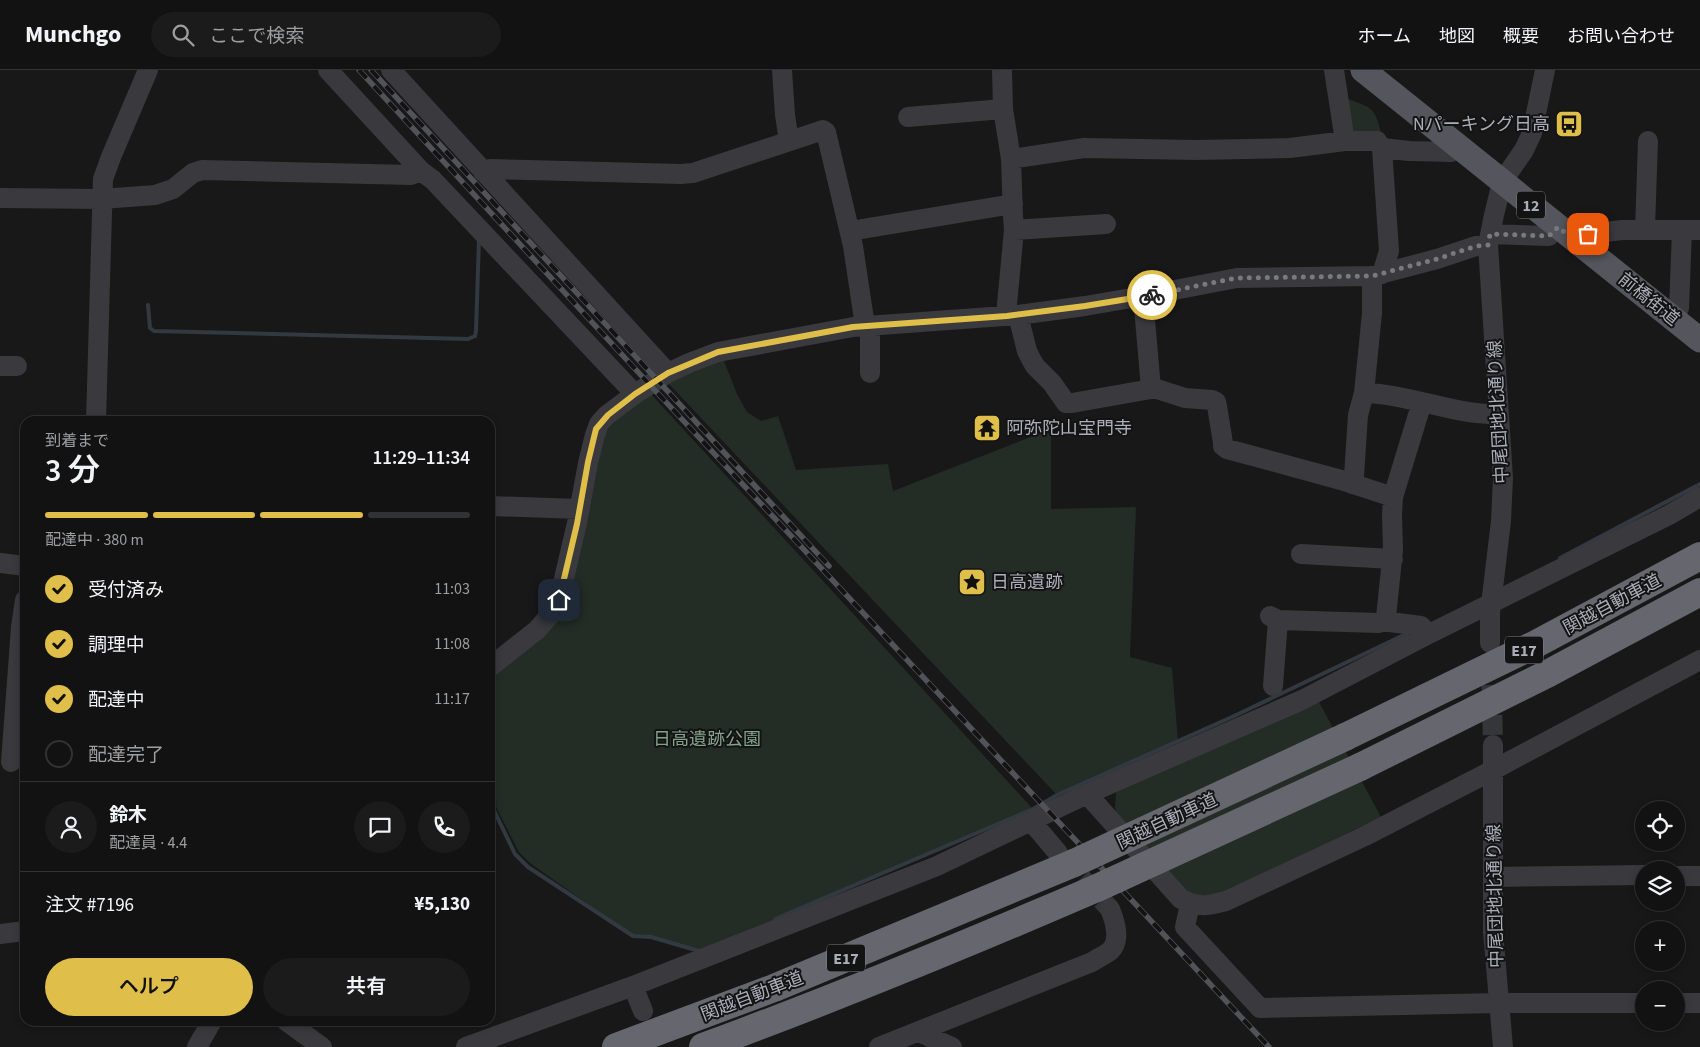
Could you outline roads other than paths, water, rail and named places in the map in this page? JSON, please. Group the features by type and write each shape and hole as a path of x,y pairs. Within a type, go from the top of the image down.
{"highway":[{"name":"関越自動車道","path":"616,1047 774,988 1066,858 1345,737 1534,645 1700,556"},
{"name":"関越自動車道","path":"703,1047 963,945 1104,898 1549,673 1700,592"}],"main road":[{"name":"前橋街道","path":"1363,70 1700,340"}],"street":[{"path":"96,416 103,179 148,70"},
{"path":"328,70 421,171 433,180 635,394"},
{"path":"391,70 668,373"},
{"path":"782,70 789,142"},
{"path":"1002,70 1003,109 1011,159 1014,230 1007,290 1013,316 1031,359 1066,403 1151,389 1157,389 1185,398 1212,400 1216,402 1222,443 1227,449 1394,497"},
{"path":"1334,70 1345,141"},
{"path":"1502,182 1524,150 1532,133 1546,70"},
{"path":"908,117 1003,109"},
{"path":"483,172 490,169 681,174 705,170 823,130 826,132 850,231 867,326 870,373"},
{"path":"1011,159 1084,148 1196,150 1290,148 1345,141 1376,141 1382,148 1389,251 1377,275 1365,366 1364,393 1358,416 1354,476 1346,482"},
{"path":"1645,229 1648,141"},
{"path":"1382,148 1451,152 1457,145"},
{"path":"0,198 102,199 154,195 173,189 193,173 202,170 411,175 421,171"},
{"name":"中尾団地北通り線","path":"1490,643 1489,623 1502,509 1502,469 1489,240 1502,182"},
{"path":"850,231 1013,204"},
{"path":"1014,230 1106,224"},
{"path":"495,662 538,630 555,608 562,590 596,429 608,415 635,394 668,373 718,352 867,326 1013,316 1085,306 1236,278 1377,275 1437,259 1489,240 1568,234 1582,237 1594,233 1645,229 1691,230 1680,308 1673,318"},
{"path":"1143,296 1151,389"},
{"path":"1364,393 1489,415 1499,414"},
{"path":"1388,620 1388,595 1393,559 1392,515 1394,497 1422,402"},
{"path":"466,1047 633,986 937,866 1087,794 1302,700 1427,635 1669,515 1700,497"},
{"path":"495,506 579,509"},
{"path":"1301,554 1393,559"},
{"path":"0,563 20,565"},
{"path":"1273,686 1274,618 1379,623 1388,620 1390,622 1421,626 1427,635"},
{"path":"12,763 20,637"},
{"path":"1087,794 1182,899 1194,906 1209,906 1226,901 1365,836 1700,660"},
{"name":"中尾団地北通り線","path":"1493,745 1493,932 1503,1047"},
{"path":"1032,821 1066,858"},
{"path":"1493,877 1635,875"},
{"path":"1685,876 1700,876"},
{"path":"879,1047 1092,962 1109,952 1114,946 1116,933 1114,919 1104,898"},
{"path":"1190,904 1185,927 1260,1008 1499,1003 1635,1003"},
{"path":"0,934 20,932"},
{"path":"633,986 643,1011"},
{"path":"1685,1003 1700,1003"},
{"path":"197,1047 209,1026"},
{"path":"293,1026 322,1047"},
{"path":"919,1032 952,1047"}],"waterway":[{"path":"148,305 150,328 154,331 468,339 475,336 476,331 479,239"},
{"path":"1560,558 1700,484"},
{"path":"775,919 1033,809 1057,795 1232,717 1408,633"},
{"path":"495,812 515,854 528,867 633,936 651,937 699,951"}],"tunnel":[{"path":"1491,655 1493,745"},
{"path":"1061,856 1110,909"}],"railway":[{"path":"359,70 650,385 1269,1047"},
{"path":"371,70 829,566"}],"place":[{"name":"Nパーキング日高","path":"1569,124"},
{"name":"阿弥陀山宝門寺","path":"987,428"},
{"name":"日高遺跡","path":"972,582"}],"park label":[{"name":"日高遺跡公園","path":"707,739"}]}
